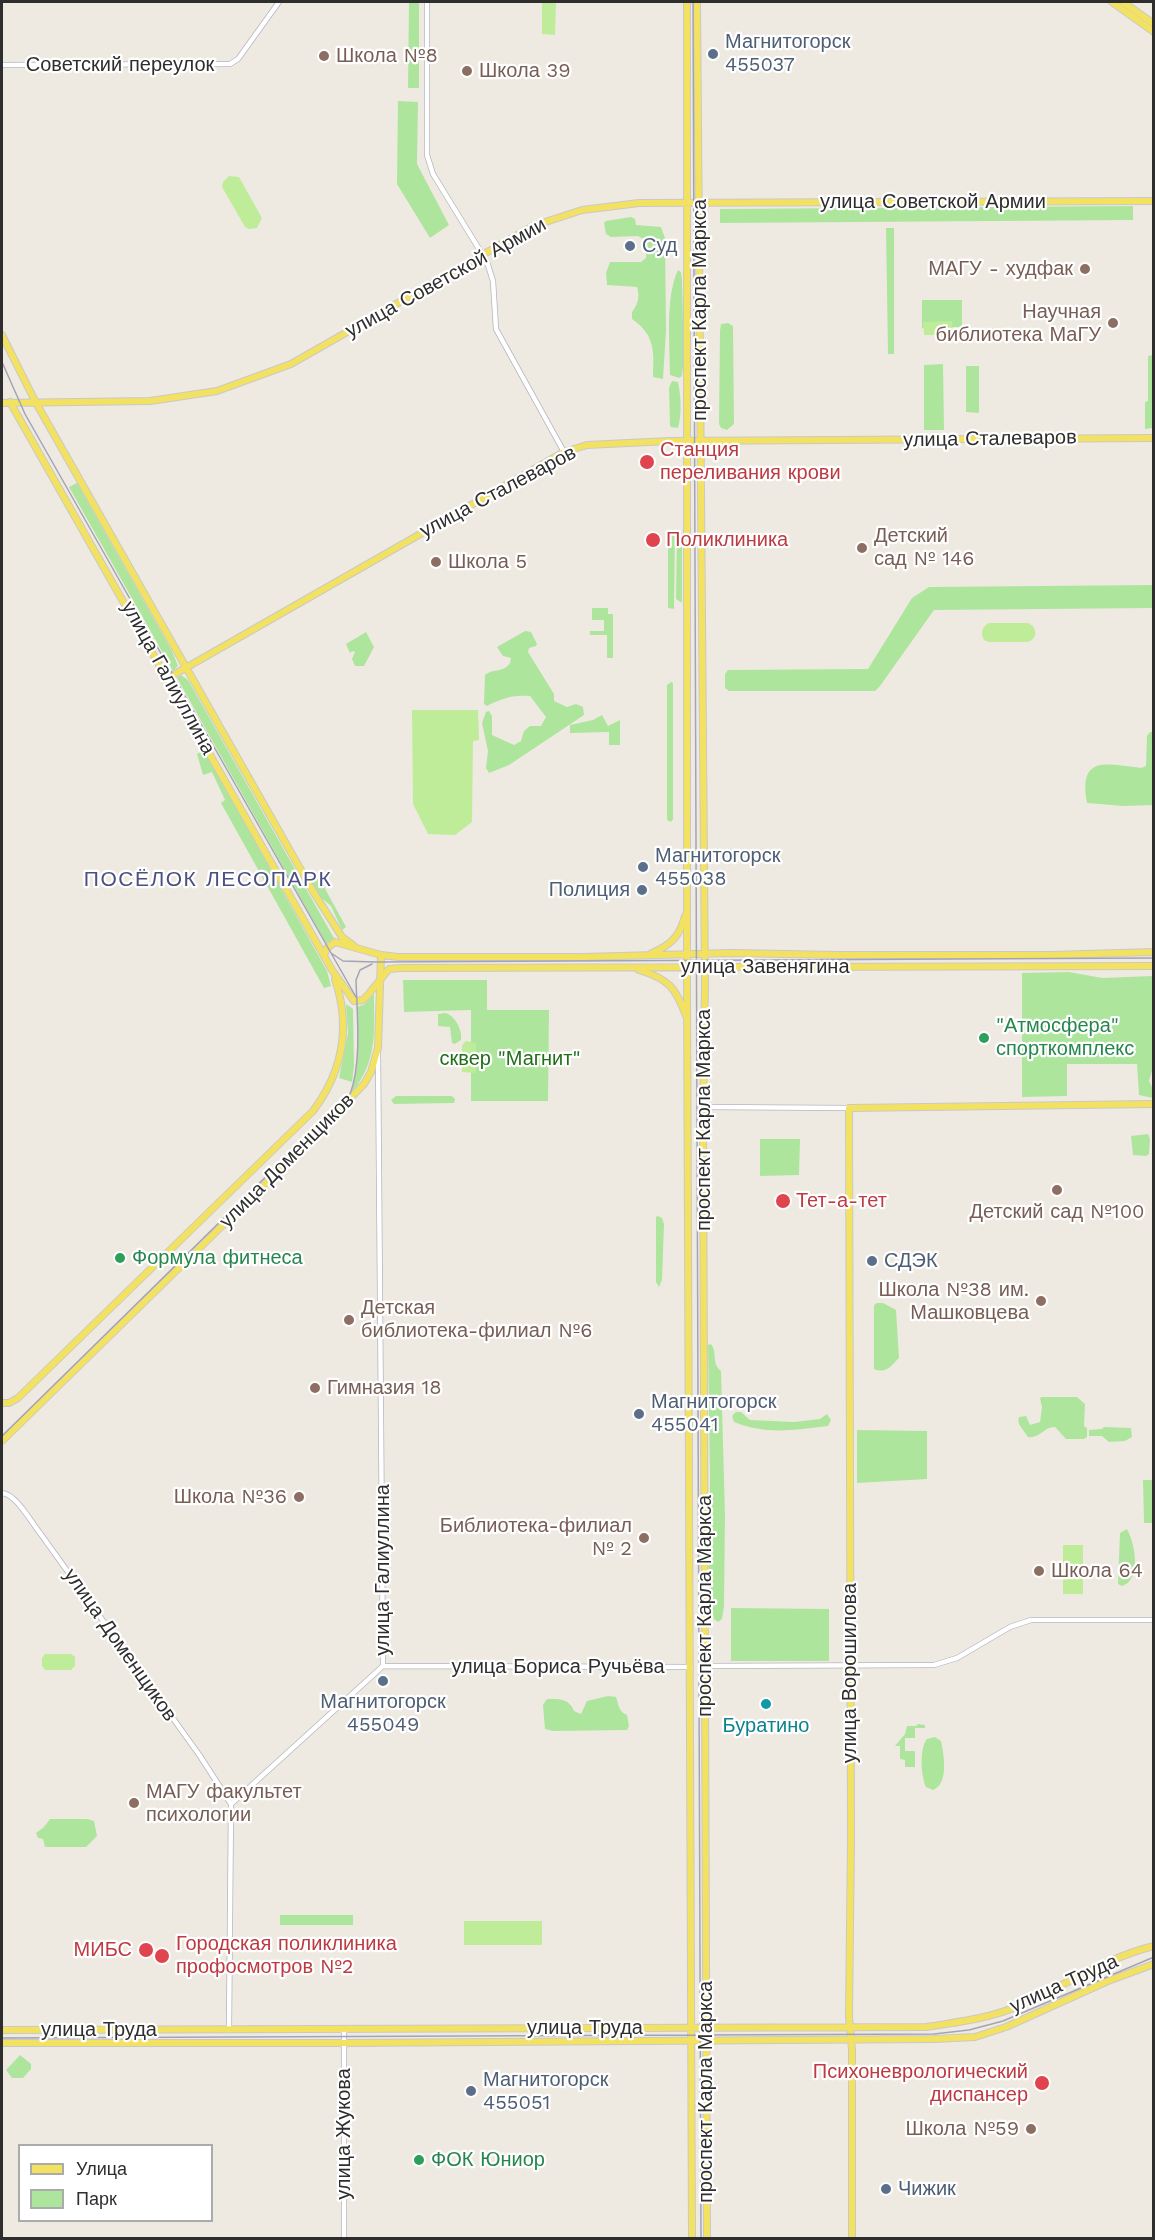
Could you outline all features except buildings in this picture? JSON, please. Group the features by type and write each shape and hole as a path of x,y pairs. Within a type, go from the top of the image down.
{"main road":[{"name":"проспект Карла Маркса","path":"687,2 687,968 692,2238"},
{"name":"проспект Карла Маркса","path":"697,2 705,968 703,1107 707,2238"},
{"path":"1112,2 1154,32"},
{"path":"1123,2 1154,24"},
{"name":"улица Советской Армии","path":"2,402 160,400 217,391 247,382 291,364 533,226 582,210 639,203 687,202 1154,201"},
{"name":"улица Галиуллина","path":"2,334 35,401 314,894 342,937 357,948"},
{"name":"улица Галиуллина","path":"10,402 332,970 354,1001 363,1000 380,979"},
{"name":"улица Сталеваров","path":"168,678 564,452 587,445 687,440 1154,438"},
{"path":"648,955 676,939 682,927 687,906"},
{"name":"улица Галиуллина","path":"324,956 327,948 335,942 381,955 378,1048"},
{"name":"улица Завенягина","path":"381,955 542,957 704,953 838,955 1154,952"},
{"name":"улица Завенягина","path":"380,979 389,969 401,968 1154,966"},
{"path":"632,969 653,974 671,985 681,1001 688,1020"},
{"name":"улица Доменщиков","path":"2,1403 9,1403 18,1398 318,1104 336,1068 344,1035 342,999 332,970"},
{"name":"улица Доменщиков","path":"2,1441 321,1130 368,1078 378,1048"},
{"path":"849,1108 1154,1104"},
{"name":"улица Ворошилова","path":"849,1108 852,2238"},
{"name":"улица Бориса Ручьёва","path":"691,1667 705,1666"},
{"name":"улица Труда","path":"2,2030 927,2027 989,2016 1011,2009 1097,1968 1154,1946"},
{"name":"улица Труда","path":"2,2043 692,2041 975,2037 1006,2027 1108,1981 1154,1964"}],"street":[{"name":"Советский переулок","path":"2,65 224,65 238,59 279,2"},
{"path":"427,2 427,155 433,174 491,271 496,329 564,452"},
{"name":"улица Галиуллина","path":"231,1804 383,1666 378,1048"},
{"path":"368,1078 379,1078"},
{"path":"703,1107 849,1108"},
{"name":"улица Доменщиков","path":"2,1493 7,1493 15,1500 40,1533 200,1756 231,1804"},
{"name":"улица Бориса Ручьёва","path":"705,1666 934,1665 957,1658 1010,1627 1030,1620 1154,1620"},
{"name":"улица Бориса Ручьёва","path":"383,1666 691,1667"},
{"path":"229,2030 231,1804"},
{"name":"улица Жукова","path":"344,2029 344,2238"}],"green space":[{"path":"409,2 419,2 419,88 408,88"},
{"path":"542,2 556,3 555,35 542,34"},
{"path":"398,101 418,102 417,164 449,225 430,238 397,184"},
{"path":"229,176 239,177 262,218 257,228 245,227 222,187 223,182"},
{"path":"1133,206 1133,220 720,223 720,209"},
{"path":"631,217 635,219 636,225 661,227 665,238 666,331 663,379 653,377 652,344 645,331 632,319 632,312 638,300 637,287 607,285 606,273 610,262 641,262 646,258 647,241 638,236 611,237 606,234 604,223 606,221"},
{"path":"886,228 894,228 894,354 888,354"},
{"path":"678,270 681,272 682,279 684,359 682,376 679,378 670,375 669,336 671,294"},
{"path":"922,300 962,300 962,327 922,328"},
{"path":"952,321 952,335 924,335 923,322"},
{"path":"728,323 733,326 734,424 727,430 721,428 719,424 720,331 721,324"},
{"path":"1153,355 1153,428 1145,429 1145,402 1148,401 1148,356"},
{"path":"943,364 944,430 924,430 924,365"},
{"path":"966,366 979,366 979,413 966,412"},
{"path":"672,381 678,382 680,393 681,411 678,428 670,425 669,388"},
{"path":"77,483 172,651 178,666 173,671 69,487"},
{"path":"672,529 675,531 674,609 668,608 668,538"},
{"path":"681,531 682,603 676,599 677,536"},
{"path":"1153,585 1153,608 934,610 875,691 729,691 725,688 725,674 728,670 868,669 912,598 929,587"},
{"path":"592,608 608,608 608,614 613,614 613,658 607,658 607,635 590,635 590,631 604,631 604,620 592,620"},
{"path":"989,623 1028,623 1033,626 1035,636 1028,642 989,642 984,640 982,632"},
{"path":"525,631 531,632 537,644 529,648 528,652 554,694 554,701 567,707 576,704 583,707 584,715 509,765 489,773 486,768 488,751 482,723 486,712 489,711 492,716 492,735 514,745 521,741 524,731 530,726 541,726 546,717 530,696 508,698 487,706 484,704 485,675 505,668 510,663 511,658 503,656 497,647"},
{"path":"366,632 374,647 364,666 355,666 352,659 355,652 350,653 346,644"},
{"path":"181,675 188,680 335,940 326,943 177,678"},
{"path":"673,683 673,819 671,822 667,820 667,685"},
{"path":"412,710 478,710 479,740 473,741 472,822 455,835 428,834 413,804"},
{"path":"602,715 608,726 620,720 620,745 609,745 609,732 570,733 570,725 593,720"},
{"path":"1150,732 1154,732 1153,805 1124,806 1087,803 1085,788 1091,770 1106,765 1141,768 1146,766 1147,736"},
{"path":"204,750 327,971 331,986 324,988 221,803 225,800 212,772 203,775 197,754"},
{"path":"317,874 346,927 342,930 331,906 319,896 309,878"},
{"path":"1069,972 1102,978 1153,976 1154,1064 1149,1081 1153,1089 1153,1098 1139,1095 1137,1064 1067,1064 1067,1096 1022,1097 1022,973"},
{"name":"сквер \"Магнит\"","path":"403,980 487,980 487,1010 549,1010 548,1101 471,1101 471,1010 404,1012"},
{"path":"374,994 373,1046 366,1070 351,1094 357,1066 357,1007 365,1004"},
{"path":"346,1004 353,1009 352,1082 339,1078 348,1033"},
{"path":"445,1013 455,1020 459,1028 461,1040 455,1044 452,1043 450,1027 438,1026 438,1014"},
{"path":"466,1041 476,1043 476,1073 462,1072 462,1045"},
{"path":"396,1096 452,1096 455,1099 454,1103 394,1104 391,1100"},
{"path":"1148,1134 1149,1154 1146,1156 1133,1155 1131,1136"},
{"path":"760,1139 800,1139 799,1175 760,1176"},
{"path":"656,1217 662,1218 664,1224 662,1280 659,1287 656,1282"},
{"path":"883,1303 896,1310 899,1358 882,1371 874,1369 874,1305"},
{"path":"711,1344 716,1365 721,1371 725,1515 724,1607 722,1619 718,1622 710,1616 708,1608 710,1479 708,1345"},
{"path":"1077,1397 1085,1404 1084,1426 1087,1428 1087,1437 1066,1439 1055,1427 1051,1427 1035,1436 1028,1437 1019,1425 1019,1417 1026,1416 1030,1425 1040,1422 1042,1407 1040,1398"},
{"path":"736,1412 741,1412 750,1420 794,1422 820,1419 827,1414 831,1420 828,1426 769,1430 734,1422 732,1416"},
{"path":"1104,1427 1131,1428 1132,1437 1125,1441 1109,1442 1102,1436 1089,1436 1089,1430"},
{"path":"857,1430 927,1431 927,1479 857,1483"},
{"path":"1143,1480 1153,1480 1153,1523 1144,1523"},
{"path":"1127,1529 1135,1560 1132,1577 1122,1586 1118,1584 1120,1533"},
{"path":"1063,1545 1083,1545 1083,1594 1063,1594"},
{"path":"731,1608 829,1609 829,1661 731,1661"},
{"path":"45,1654 71,1654 75,1657 75,1666 71,1670 45,1670 42,1666 42,1658"},
{"path":"608,1696 616,1697 620,1710 627,1715 629,1726 627,1730 553,1731 545,1729 543,1705 547,1699 566,1701 574,1711 581,1714 587,1701"},
{"path":"925,1725 925,1728 915,1728 915,1738 905,1738 905,1751 915,1751 915,1767 905,1767 905,1760 900,1759 900,1746 895,1746 905,1734 907,1726"},
{"path":"935,1737 941,1741 944,1769 941,1782 933,1790 926,1787 924,1782 922,1756 924,1743 927,1739"},
{"path":"50,1819 94,1821 97,1836 86,1847 45,1847 43,1839 38,1838 36,1833"},
{"path":"280,1915 353,1915 353,1925 280,1925"},
{"path":"464,1921 542,1921 542,1945 464,1945"},
{"path":"20,2055 31,2064 31,2069 23,2078 12,2078 6,2070"}],"tram line":[{"path":"693,2 701,2238"},
{"path":"2,362 25,414 356,997"},
{"path":"331,953 343,961 375,962 1154,958"},
{"path":"2,1436 350,1094 354,1082 357,1053 356,980 360,970 372,964"},
{"path":"2,2038 934,2034 969,2030 1003,2021 1154,1957"}],"place":[{"name":"Магнитогорск 455037","path":"713,54"},
{"name":"Школа №8","path":"324,56"},
{"name":"Школа 39","path":"467,71"},
{"name":"Суд","path":"630,246"},
{"name":"МАГУ - худфак","path":"1085,269"},
{"name":"Научная библиотека МаГУ","path":"1113,323"},
{"name":"Станция переливания крови","path":"647,462"},
{"name":"Поликлиника","path":"653,540"},
{"name":"Детский сад № 146","path":"862,548"},
{"name":"Школа 5","path":"436,562"},
{"name":"Магнитогорск 455038","path":"643,867"},
{"name":"Полиция","path":"642,890"},
{"name":"\"Атмосфера\" спорткомплекс","path":"984,1038"},
{"name":"Детский сад №100","path":"1057,1190"},
{"name":"Тет-а-тет","path":"783,1201"},
{"name":"Формула фитнеса","path":"120,1258"},
{"name":"СДЭК","path":"872,1261"},
{"name":"Школа №38 им. Машковцева","path":"1041,1301"},
{"name":"Детская библиотека-филиал №6","path":"349,1320"},
{"name":"Гимназия 18","path":"315,1388"},
{"name":"Магнитогорск 455041","path":"639,1414"},
{"name":"Школа №36","path":"299,1497"},
{"name":"Библиотека-филиал № 2","path":"644,1538"},
{"name":"Школа 64","path":"1039,1571"},
{"name":"Магнитогорск 455049","path":"383,1681"},
{"name":"Буратино","path":"766,1704"},
{"name":"МАГУ факультет психологии","path":"134,1803"},
{"name":"МИБС","path":"146,1950"},
{"name":"Городская поликлиника профосмотров №2","path":"162,1956"},
{"name":"Психоневрологический диспансер","path":"1042,2083"},
{"name":"Магнитогорск 455051","path":"471,2091"},
{"name":"Школа №59","path":"1031,2129"},
{"name":"ФОК Юниор","path":"419,2160"},
{"name":"Чижик","path":"886,2189"}],"district":[{"name":"ПОСЁЛОК ЛЕСОПАРК","path":"208,880"}]}
